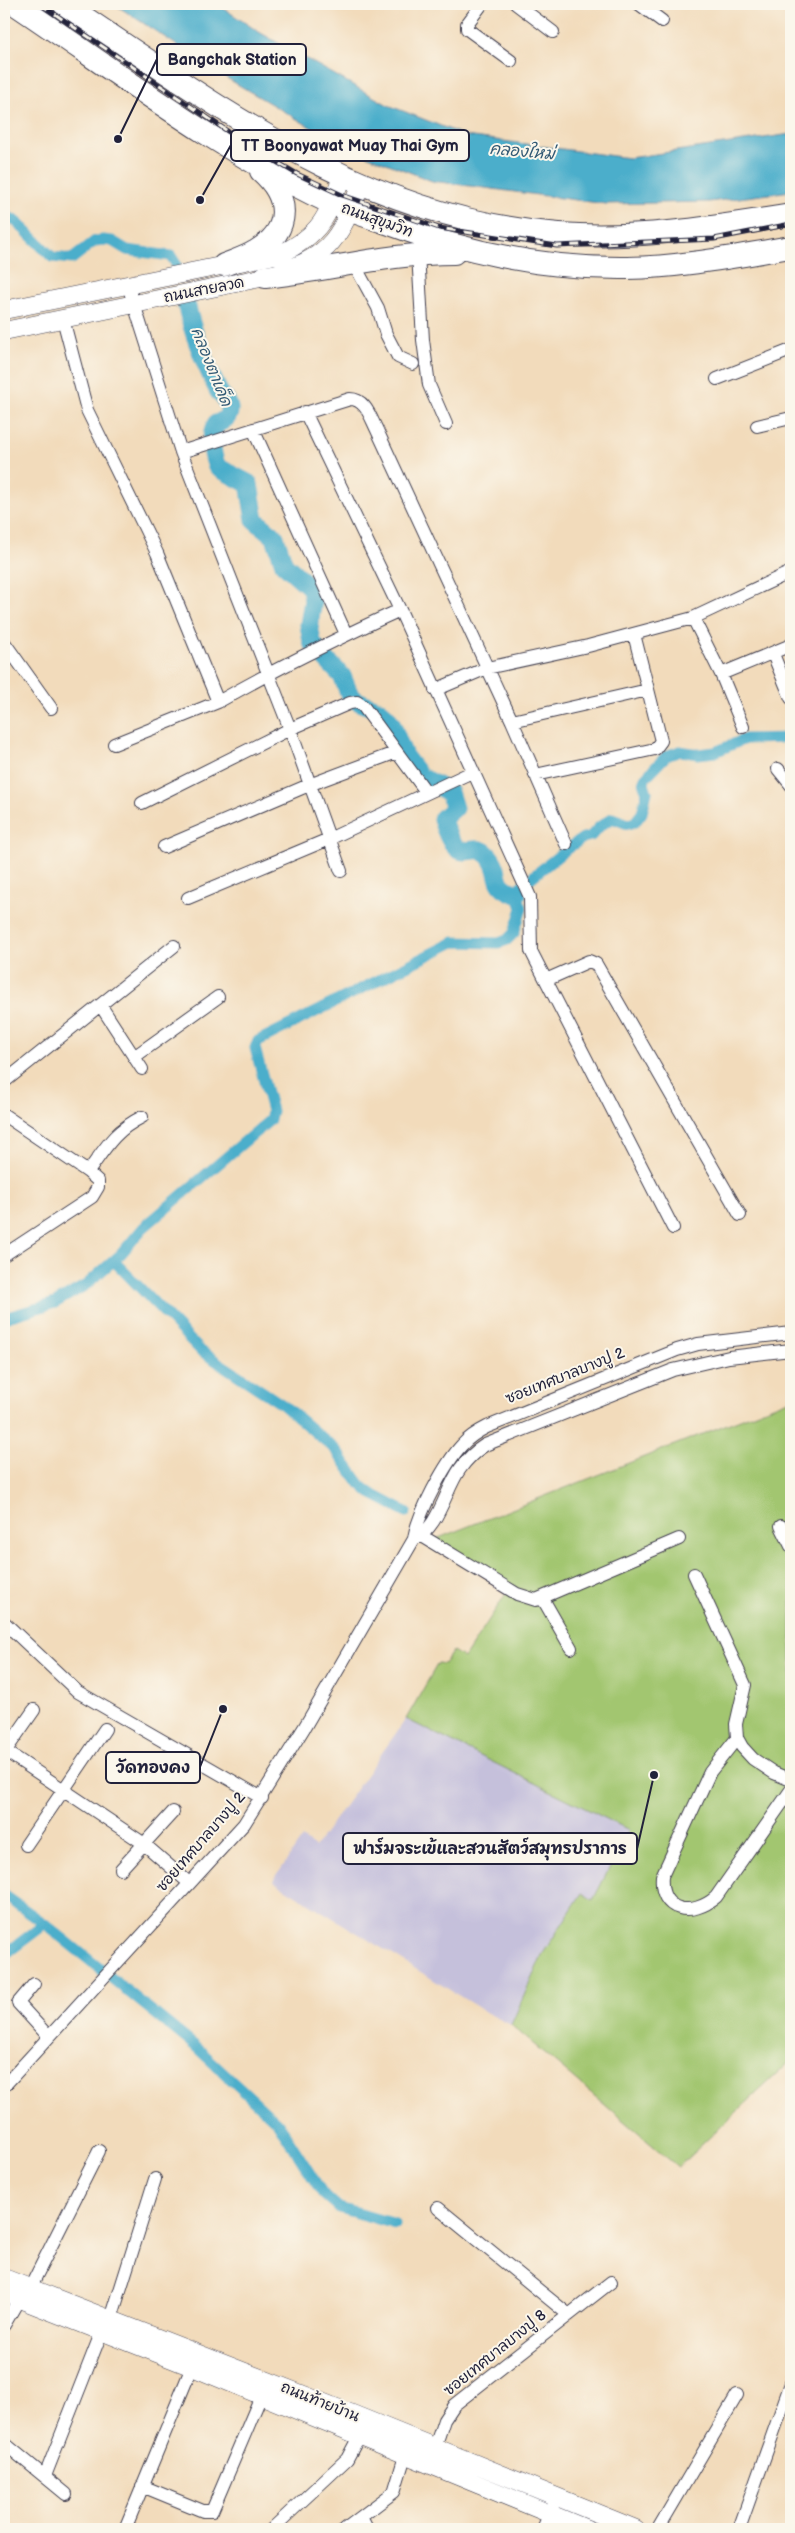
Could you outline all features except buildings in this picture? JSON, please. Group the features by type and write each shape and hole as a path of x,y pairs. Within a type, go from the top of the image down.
{"highway":[{"name":"ถนนสุขุมวิท","path":"15,4 189,122 242,155 342,207 435,241 487,255 547,263 626,268 704,262 791,247"},
{"name":"ถนนสุขุมวิท","path":"64,4 264,135 351,180 458,217 509,228 560,234 611,236 664,233 791,215"},
{"path":"224,265 256,252 270,241 279,227 284,214 279,189 242,155"},
{"path":"265,277 418,253 487,255"}],"street":[{"path":"482,4 467,24 467,29 511,61"},
{"path":"516,4 553,32"},
{"path":"639,4 662,21"},
{"name":"ถนนสายลวด","path":"4,331 265,277 302,265 324,252 338,234 342,207 351,180"},
{"name":"ถนนสายลวด","path":"4,310 280,254 302,243 321,223 342,207"},
{"path":"418,253 423,340 429,385 446,424"},
{"path":"354,264 378,308 386,334 398,357 413,364"},
{"path":"128,285 132,304 181,452 290,729 341,871"},
{"path":"63,319 87,410 157,553 218,702"},
{"path":"716,379 791,350"},
{"path":"181,452 350,399 357,399 363,404 512,721 566,844"},
{"path":"305,412 400,610 530,897 529,945 673,1228"},
{"path":"757,426 791,418"},
{"path":"253,429 346,634"},
{"path":"435,690 487,668 634,634 693,618 791,572"},
{"path":"114,744 218,702 268,673 346,634 400,610"},
{"path":"693,618 721,674 743,727"},
{"path":"535,775 655,749 660,741 634,634"},
{"path":"4,642 51,708"},
{"path":"721,674 791,645"},
{"path":"773,654 791,698"},
{"path":"512,721 648,690"},
{"path":"142,803 290,729 350,703 357,702 363,706 428,793"},
{"path":"164,847 309,785 397,752"},
{"path":"778,769 791,785"},
{"path":"188,898 329,839 472,772"},
{"path":"4,1082 174,946"},
{"path":"546,980 589,961 596,964 740,1215"},
{"path":"134,1057 218,997"},
{"path":"101,1006 142,1069"},
{"path":"4,1115 88,1172 98,1181 98,1187 92,1197 4,1255"},
{"path":"88,1172 116,1134 124,1126 142,1117"},
{"name":"ซอยเทศบาลบางปู 2","path":"418,1538 416,1528 452,1458 461,1446 477,1432 612,1374 677,1350 698,1344 791,1333"},
{"name":"ซอยเทศบาลบางปู 2","path":"4,2086 188,1882 234,1834 262,1798 418,1538 429,1527 459,1470 467,1459 485,1445 673,1370 729,1357 791,1350"},
{"path":"781,1526 791,1546"},
{"path":"418,1538 517,1594 536,1600 543,1599 565,1587 679,1539"},
{"path":"694,1574 745,1686 736,1724 737,1738 753,1759 774,1773 791,1780"},
{"path":"543,1599 571,1648"},
{"path":"4,1622 78,1692 262,1798"},
{"path":"34,1710 4,1751 143,1843 188,1882"},
{"path":"26,1845 105,1729"},
{"path":"737,1738 710,1772 662,1876 661,1889 663,1896 673,1906 697,1909 706,1907 716,1897 791,1790"},
{"path":"121,1869 173,1812"},
{"path":"34,1984 18,2003 48,2036"},
{"path":"4,2325 18,2293 99,2151"},
{"path":"44,2476 107,2325 154,2178"},
{"name":"ซอยเทศบาลบางปู 8","path":"438,2208 569,2315"},
{"name":"ถนนท้ายบ้าน","path":"4,2278 18,2293 367,2420 636,2529"},
{"name":"ซอยเทศบาลบางปู 8","path":"435,2448 444,2420 454,2405 611,2282"},
{"name":"ถนนท้ายบ้าน","path":"107,2325 192,2367 405,2456 546,2522 587,2529"},
{"path":"125,2529 192,2367"},
{"path":"739,2529 791,2384"},
{"path":"658,2529 737,2395"},
{"path":"142,2486 204,2511 212,2510 261,2396"},
{"path":"272,2529 347,2459 360,2437 367,2420"},
{"path":"4,2443 66,2494"},
{"path":"345,2529 394,2492 405,2456"},
{"path":"546,2522 556,2496"},
{"path":"361,2517 368,2529"}],"shaded area":[{"path":"406,1719 629,1830 593,1900 552,1939 542,1955 511,2025 487,2013 273,1881 302,1838 315,1847"}],"green space":[{"path":"791,1399 791,2061 678,2167 511,2025 542,1955 582,1893 593,1900 629,1830 406,1719 438,1663 444,1664 453,1651 464,1658 511,1586 436,1539"}],"water":[{"name":"คลองใหม่","path":"114,4 217,4 259,32 388,105 466,136 629,158 791,134 791,191 709,202 606,204 432,181 343,146 230,80"}],"waterway":[{"name":"คลองตาเค็ด","path":"4,216 15,220 52,257 72,259 95,241 103,240 112,241 127,250 171,256 176,264"},
{"name":"คลองตาเค็ด","path":"187,307 204,359 218,391 227,402 229,408 227,416 216,424 212,435 217,467 249,484 255,520 275,537 284,564 311,588 313,600 309,625 312,642 317,650 342,676 349,693 355,700 379,710 386,716 391,723 404,756 420,777 449,792 454,808 442,819 454,846 460,850 483,851 493,862 503,887 517,894"},
{"path":"4,1318 55,1303 86,1285 121,1254 143,1228 270,1120 272,1111 255,1048 258,1041 454,942 499,943 507,940 514,933 522,908 517,894 521,886 567,849 583,838 591,836 599,827 612,818 628,824 635,822 642,813 647,792 644,785 645,778 666,756 680,751 698,754 715,752 745,739 791,738"},
{"path":"114,1261 201,1351 283,1405 336,1450 360,1484 370,1493 406,1512"},
{"path":"4,1895 45,1924 195,2046 278,2123 323,2194 339,2208 395,2224"},
{"path":"4,1955 45,1924"}],"railway":[{"path":"40,4 248,145 297,174 342,195 439,228 557,246 714,239 791,224"}],"place":[{"name":"Bangchak Station","path":"118,139"},
{"name":"TT Boonyawat Muay Thai Gym","path":"200,200"},
{"name":"วัดทองคง","path":"223,1709"},
{"name":"ฟาร์มจระเข้และสวนสัตว์สมุทรปราการ","path":"654,1775"}]}
